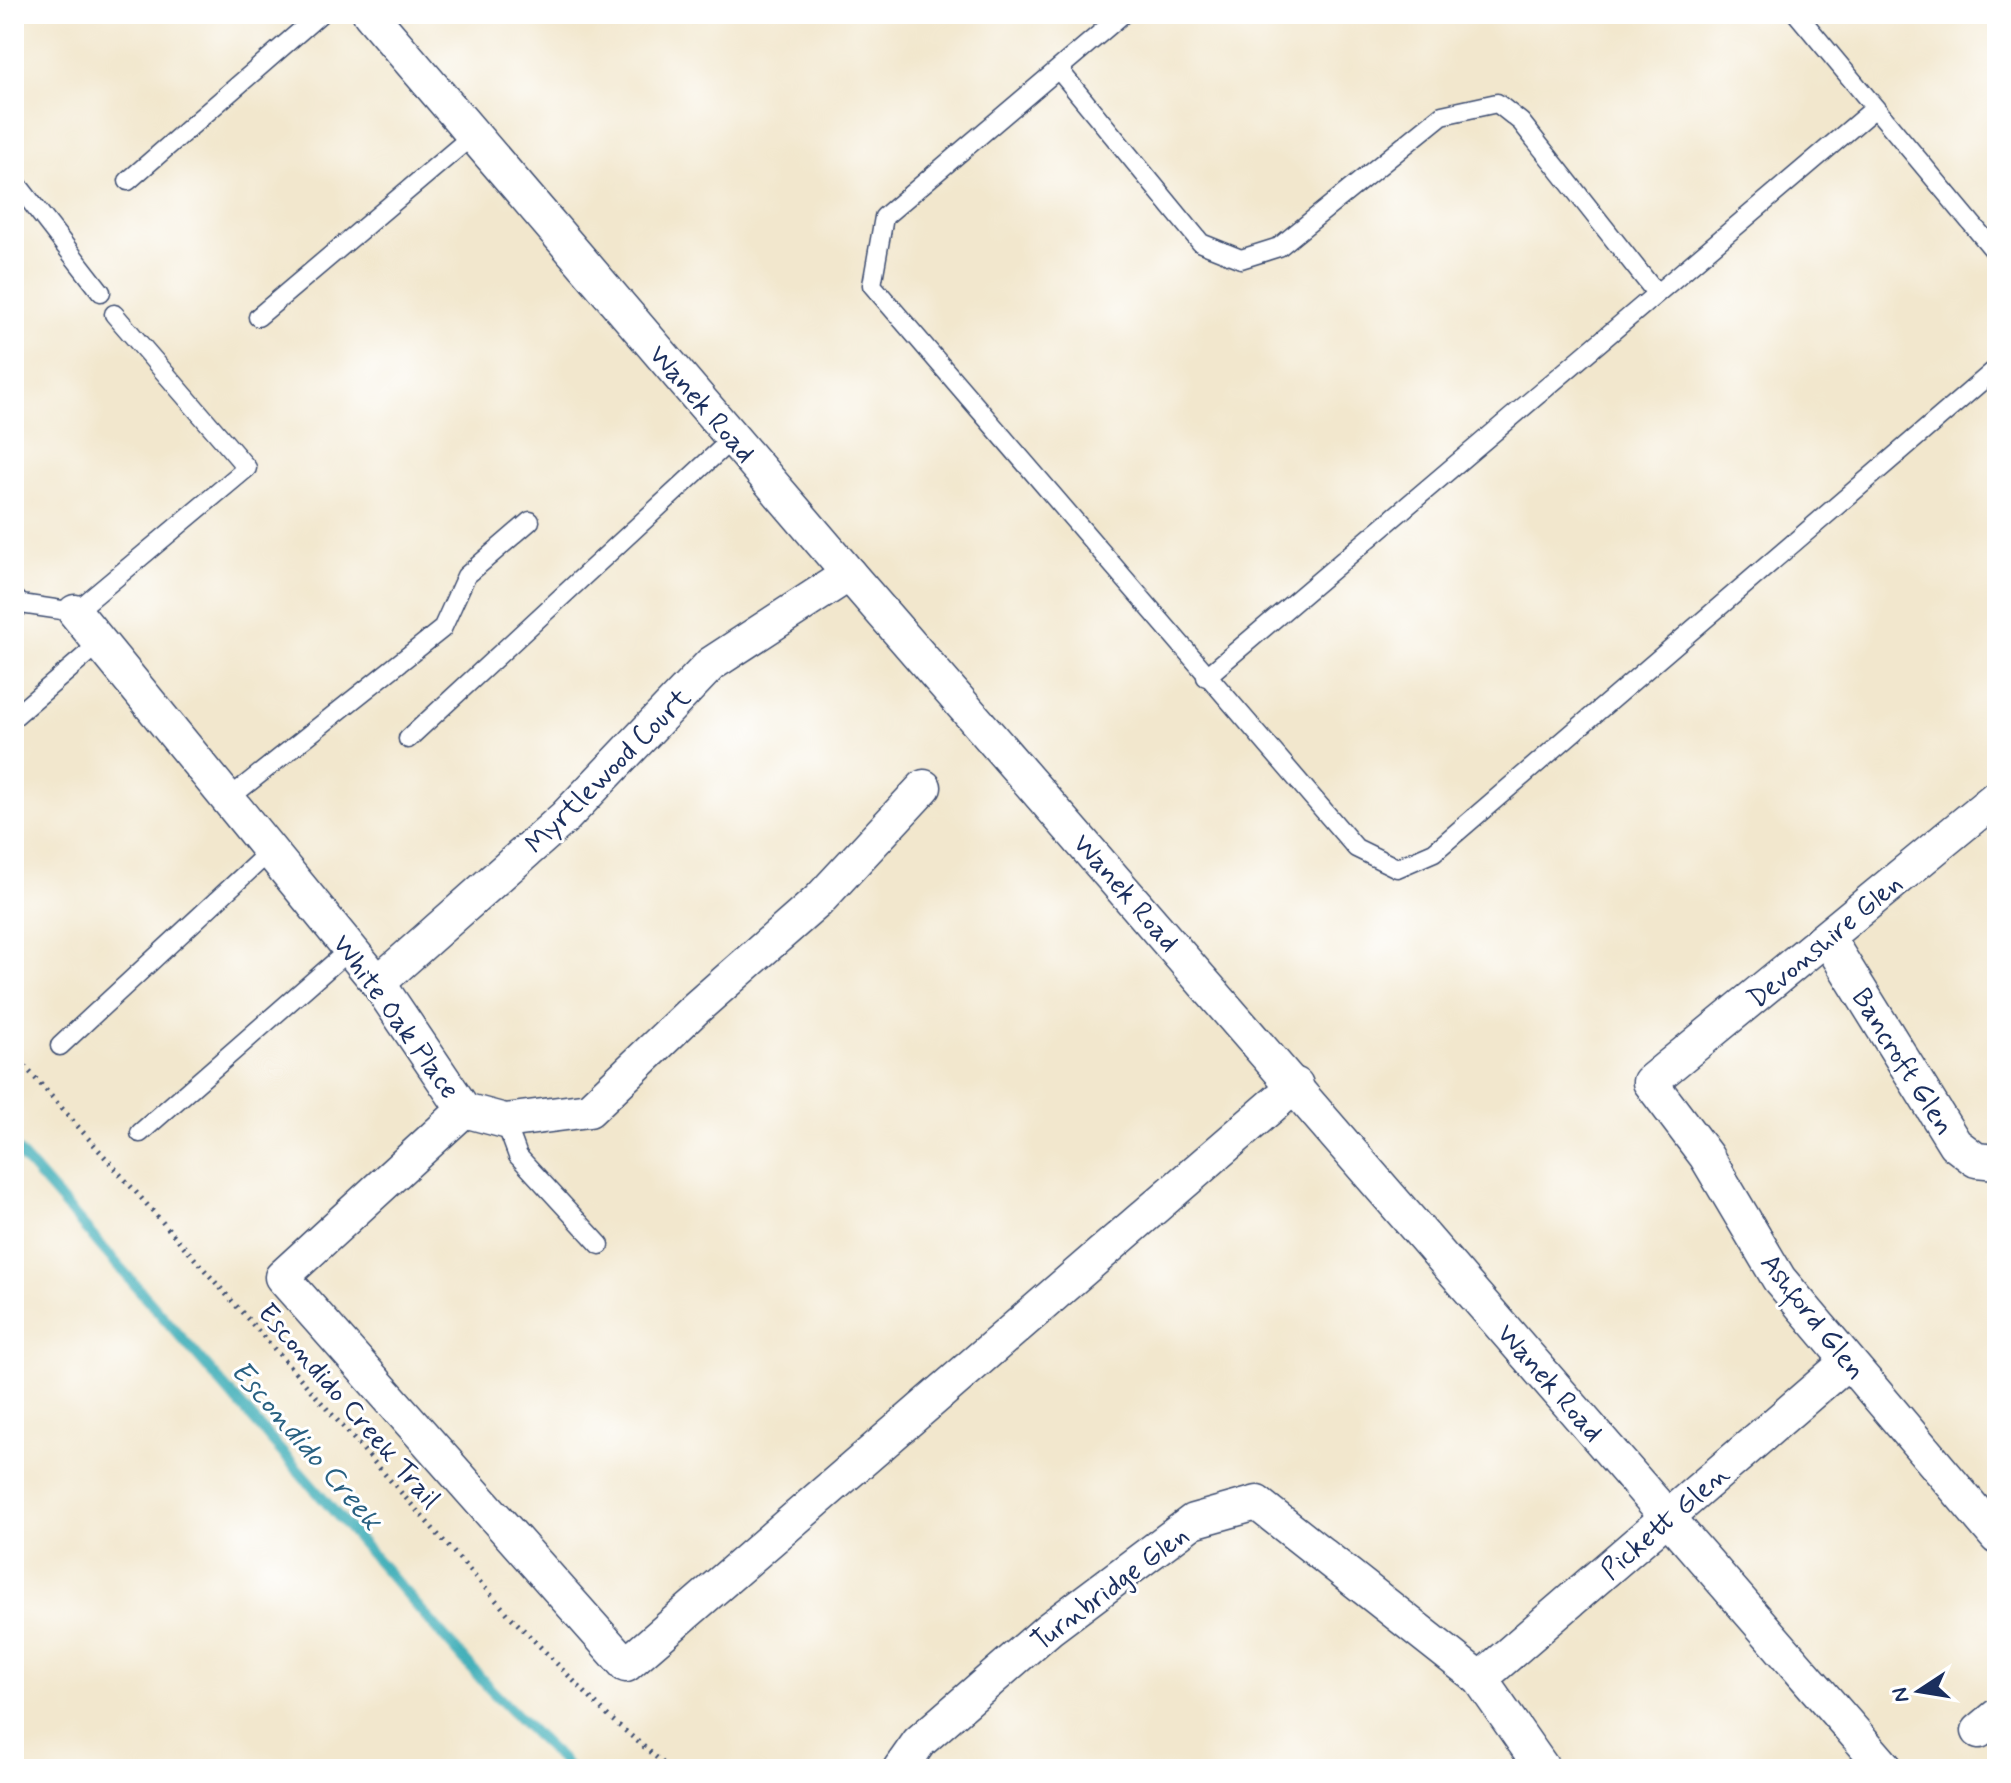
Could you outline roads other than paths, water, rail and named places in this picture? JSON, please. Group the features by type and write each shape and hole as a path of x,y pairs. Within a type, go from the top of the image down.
{"street":[{"name":"Wanek Road","path":"370,14 849,574 1296,1085 1886,1769"},
{"name":"Myrtlewood Court","path":"378,983 565,817 711,664 849,574"},
{"name":"White Oak Place","path":"75,612 378,983 464,1110 505,1121 589,1110 696,1008 818,901 924,787"},
{"name":"Devonshire Glen","path":"1650,1082 1828,939 1959,825 1997,797"},
{"name":"Bancroft Glen","path":"1828,939 1955,1144 1976,1160 1997,1162"},
{"name":"Ashford Glen","path":"1650,1082 1706,1156 1779,1279 1997,1537"},
{"path":"464,1110 282,1277 626,1665 1296,1085"},
{"name":"Pickett Glen","path":"1480,1679 1847,1362"},
{"name":"Turnbridge Glen","path":"900,1769 919,1742 1049,1629 1193,1521 1257,1503 1480,1679 1543,1769"}],"lane":[{"path":"128,181 320,14"},
{"path":"1123,14 884,217 872,285 1356,848 1397,868 1434,852 1997,368"},
{"path":"1797,14 1997,254"},
{"path":"1059,70 1201,243 1241,259 1279,247 1442,115 1497,103 1521,122 1656,293"},
{"path":"1206,677 1875,108"},
{"path":"258,317 473,135"},
{"path":"14,180 101,292"},
{"path":"14,597 21,604 75,612 247,468 114,314"},
{"path":"408,739 733,438"},
{"path":"228,799 442,629 466,576 530,521"},
{"path":"14,717 100,643"},
{"path":"60,1046 270,851"},
{"path":"140,1133 350,949"},
{"path":"505,1121 518,1156 600,1245"}],"waterway":[{"name":"Escondido Creek","path":"14,1147 490,1689 570,1769"}]}
